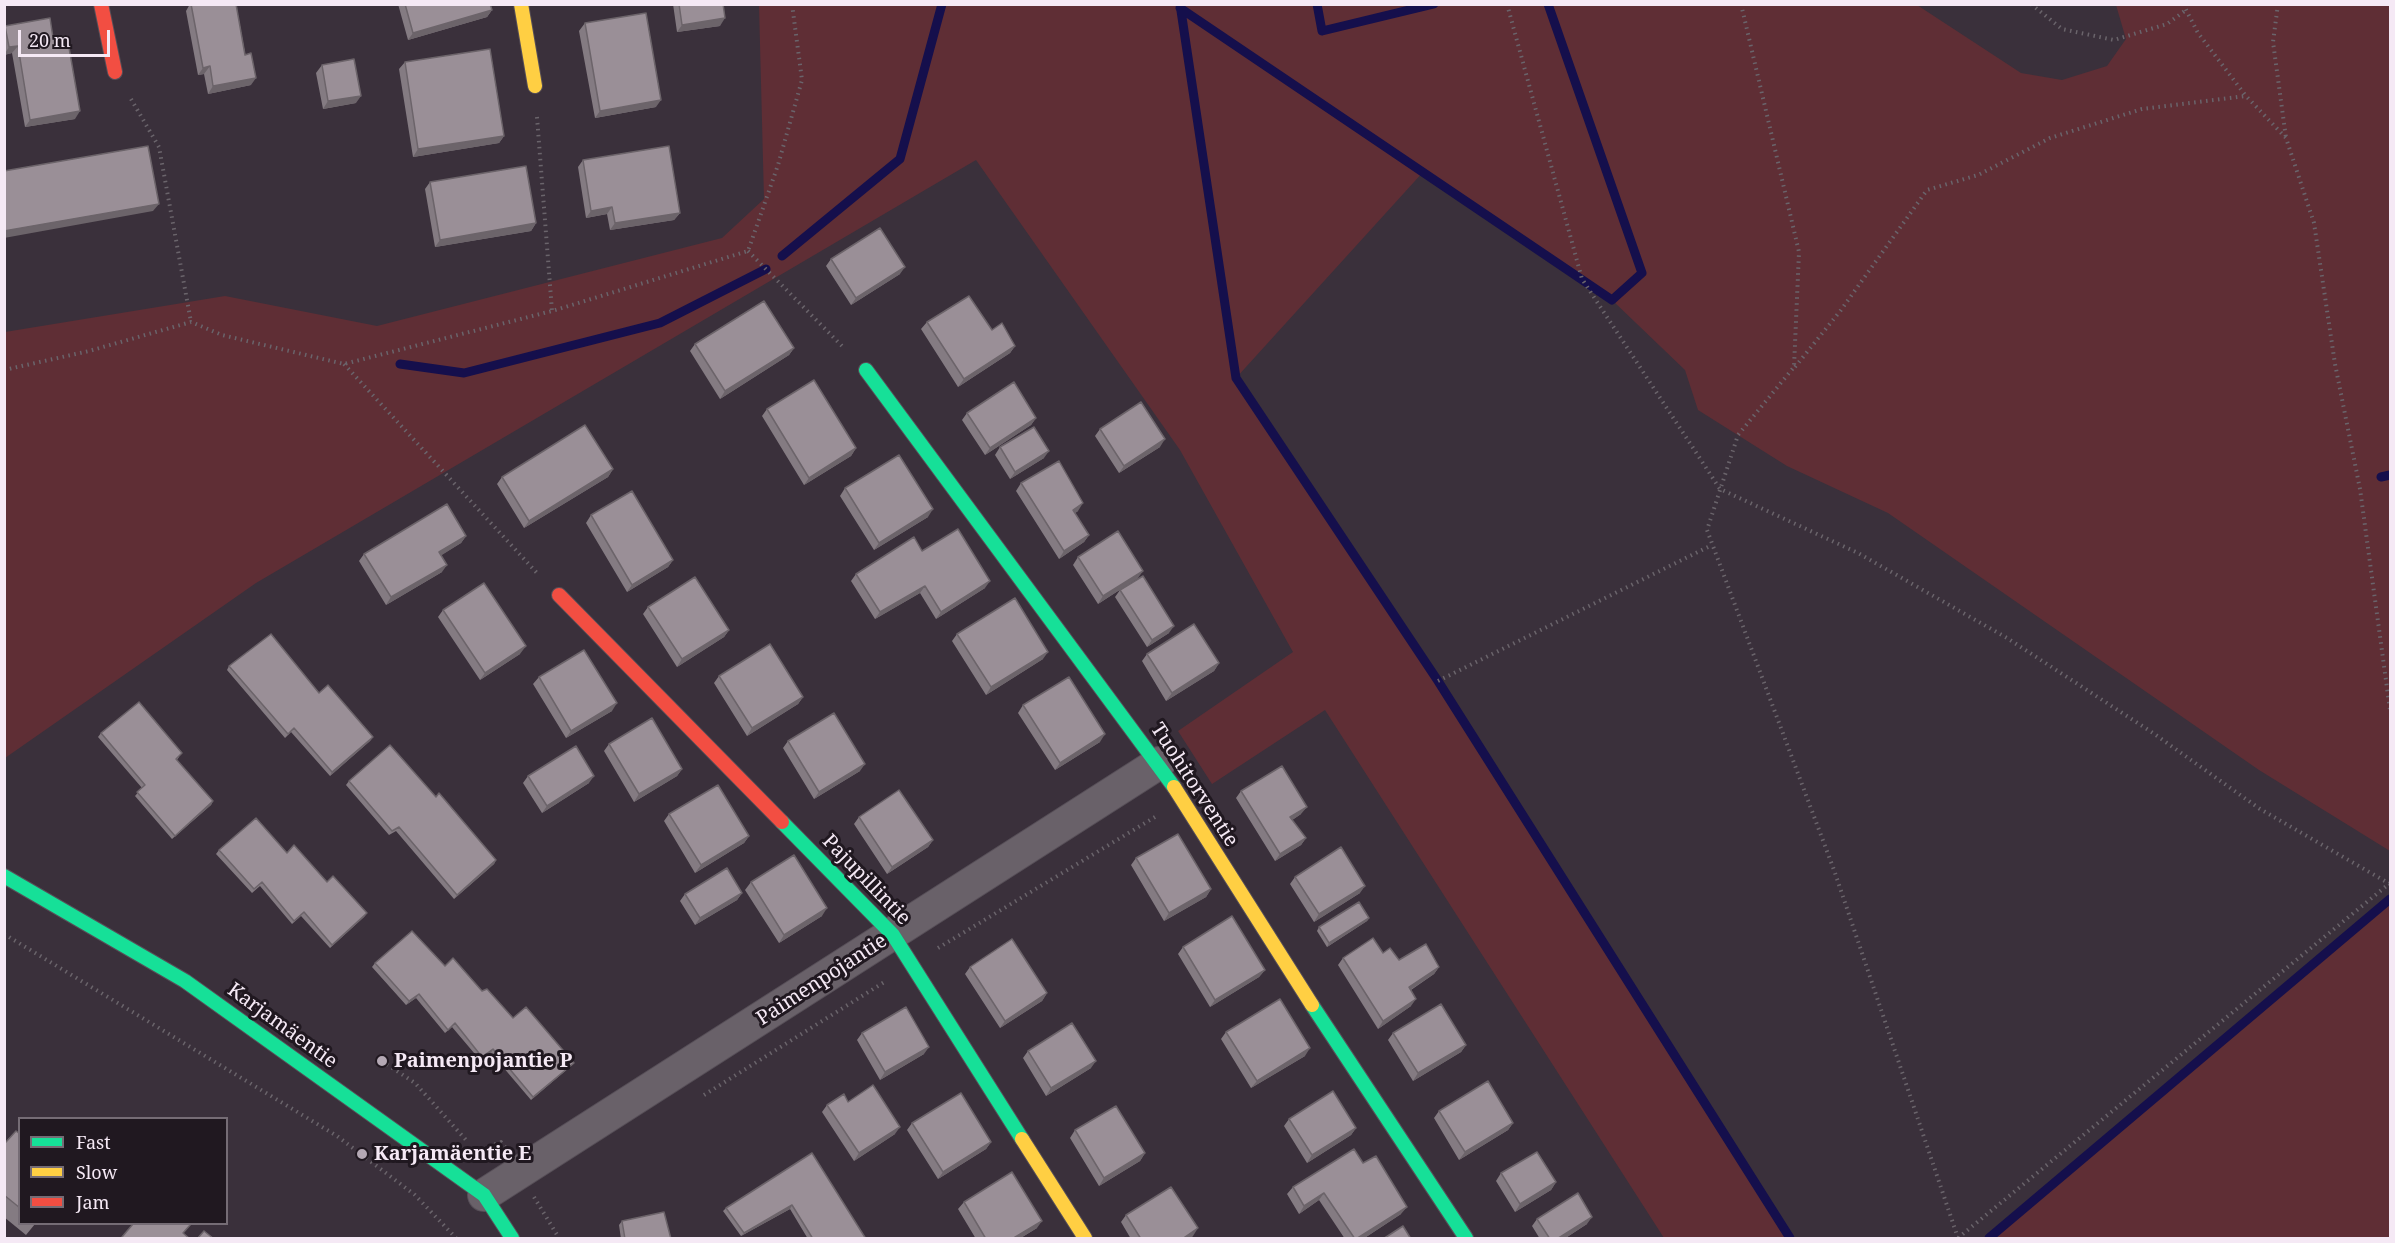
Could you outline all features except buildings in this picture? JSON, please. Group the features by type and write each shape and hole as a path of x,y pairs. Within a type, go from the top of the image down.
{"street":[{"path":"101,4 115,72"},
{"path":"521,4 535,86"},
{"name":"Tuohitorventie","path":"866,370 1159,763 1353,1069 1466,1239"},
{"name":"Pajupillintie","path":"559,595 893,934 1085,1239"},
{"name":"Paimenpojantie","path":"484,1195 1159,763"},
{"name":"Karjamäentie","path":"4,876 185,981 484,1195 512,1239"}],"path":[{"path":"748,251 778,165 802,80 792,4"},
{"path":"1507,4 1582,279 1720,489 1858,554 2007,638 2153,733 2260,809 2390,884 1958,1238 1834,870 1707,530 1720,489 1738,435 1841,310 1927,190 1978,175 2050,138 2142,108 2246,96"},
{"path":"1741,4 1799,252 1794,367"},
{"path":"2031,4 2062,29 2114,40 2167,24 2186,10"},
{"path":"2183,4 2198,33 2246,96 2286,138"},
{"path":"2278,4 2273,42 2286,138 2314,223 2335,364 2360,489 2391,710"},
{"path":"115,72 159,147 191,322"},
{"path":"535,86 552,311"},
{"path":"4,370 89,351 191,322 222,335 344,364 552,311 748,251"},
{"path":"748,251 866,370"},
{"path":"344,364 459,491 559,595"},
{"path":"1438,681 1712,545"},
{"path":"694,1101 913,964 1182,802"},
{"path":"4,934 337,1136 415,1195 456,1239"},
{"path":"382,1061 415,1083 449,1124 477,1151 501,1142 522,1171 535,1200 559,1239"},
{"path":"502,1224 545,1194"}],"shaded area":[{"path":"759,5 1917,5 2021,73 2062,80 2107,66 2126,39 2116,5 2390,5 2390,851 2259,770 1888,513 1787,466 1698,410 1685,370 1612,300 1424,171 1236,378 1438,681 1790,1238 1664,1238 1325,710 1212,784 1178,731 1293,652 1180,450 976,160 256,583 5,758 5,332 225,296 377,326 722,238 764,199"},
{"path":"2390,899 2390,1238 1989,1238 2214,1047"}],"waterway":[{"path":"782,256 900,159 942,4"},
{"path":"1180,4 1236,378 1438,681 1790,1238"},
{"path":"1317,4 1322,31 1434,4"},
{"path":"1180,8 1612,300 1642,273 1548,4"},
{"path":"400,364 464,373 660,323 766,269"},
{"path":"2381,477 2390,475"},
{"path":"1989,1238 2390,899"}],"traffic: fast":[{"path":"866,370 1174,787"},
{"path":"782,822 893,935 1022,1139"},
{"path":"4,876 185,981 484,1195 512,1238"},
{"path":"1312,1005 1466,1238"}],"traffic: slow":[{"path":"521,4 535,86"},
{"path":"1174,787 1312,1005"},
{"path":"1022,1139 1085,1238"}],"traffic: jam":[{"path":"101,4 115,72"},
{"path":"559,595 782,822"}],"place":[{"name":"Paimenpojantie P","path":"382,1061"},
{"name":"Karjamäentie E","path":"362,1154"}]}
